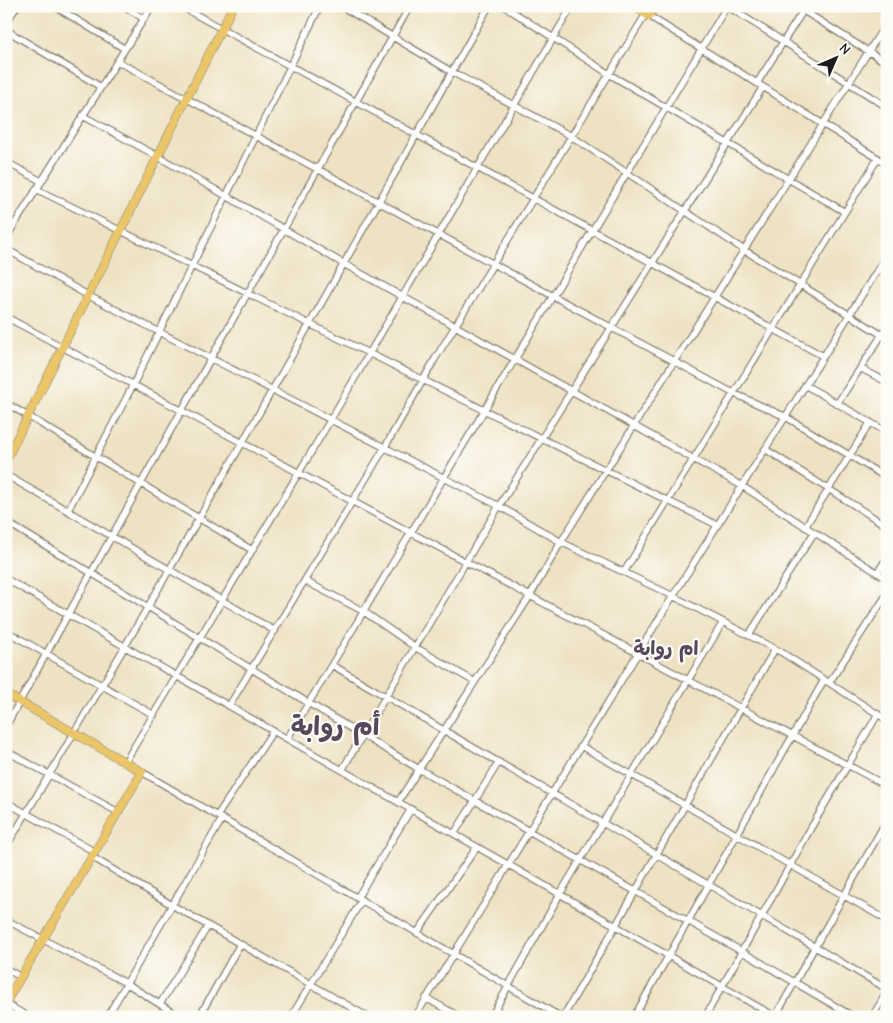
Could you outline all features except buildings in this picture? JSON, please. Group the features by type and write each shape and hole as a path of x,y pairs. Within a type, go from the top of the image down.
{"main road":[{"path":"6,460 234,6"},
{"path":"633,6 648,15 655,6"},
{"path":"6,694 142,772 6,1003"}],"street":[{"path":"6,23 17,6"},
{"path":"54,6 125,49"},
{"path":"124,6 144,19"},
{"path":"6,238 152,6"},
{"path":"180,6 290,68 823,356"},
{"path":"68,510 134,385 320,6"},
{"path":"341,6 452,72 515,104 571,136 744,250 884,336"},
{"path":"6,726 410,6"},
{"path":"6,847 102,687 273,390 489,6"},
{"path":"504,6 609,74 727,144 790,178 845,212"},
{"path":"126,762 572,6"},
{"path":"287,739 727,6 887,107"},
{"path":"796,6 804,8 887,62"},
{"path":"876,6 887,13"},
{"path":"757,83 804,8"},
{"path":"229,706 385,447 455,325 609,74 648,15 887,164"},
{"path":"398,802 530,596 561,542 887,22"},
{"path":"6,30 101,86"},
{"path":"117,62 318,168 378,203 553,294 733,393 786,416 887,478"},
{"path":"342,770 499,506 763,87"},
{"path":"83,116 227,195 344,264 572,390 633,427 742,486 887,579"},
{"path":"624,572 878,158"},
{"path":"6,162 41,182"},
{"path":"36,190 248,292 309,325 483,411 607,469 717,525"},
{"path":"6,249 89,296 499,506 561,542 673,596 775,649 882,717"},
{"path":"415,1017 637,654 887,255"},
{"path":"6,317 887,786"},
{"path":"837,404 860,368 884,336 887,327"},
{"path":"860,368 887,382"},
{"path":"805,385 887,432"},
{"path":"6,403 252,550"},
{"path":"805,527 870,423"},
{"path":"765,449 828,491 887,526"},
{"path":"6,475 275,630"},
{"path":"6,522 252,668 362,736 854,1017"},
{"path":"749,636 814,532"},
{"path":"877,573 887,558"},
{"path":"6,580 775,1017 887,820"},
{"path":"305,580 364,612 415,647 475,682"},
{"path":"634,1017 792,736 826,681 887,594"},
{"path":"491,1017 560,894 723,622"},
{"path":"6,631 154,715"},
{"path":"142,772 562,1017 775,649"},
{"path":"332,665 604,822 708,886 815,947 887,991 872,1017"},
{"path":"705,1017 847,766 887,710"},
{"path":"107,1017 220,817 273,731"},
{"path":"581,746 685,804 843,897 887,920"},
{"path":"6,751 118,812"},
{"path":"454,834 499,762"},
{"path":"6,802 94,854 172,905 368,1017"},
{"path":"291,1017 411,809"},
{"path":"417,933 477,847"},
{"path":"6,920 126,983 180,1017"},
{"path":"160,1004 208,926"},
{"path":"199,1017 240,944"},
{"path":"6,969 21,977"},
{"path":"426,998 460,1017"},
{"path":"6,1003 29,1017"}],"district":[{"name":"ام روابة","path":"666,649"},
{"name":"أم روابة","path":"335,727"}]}
